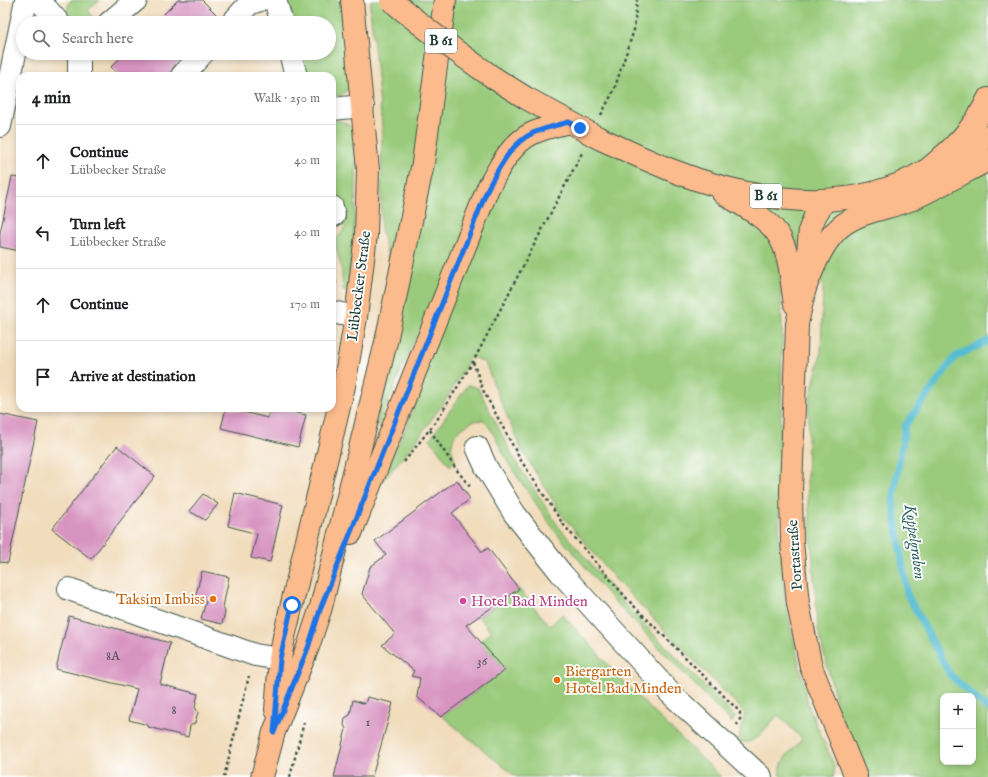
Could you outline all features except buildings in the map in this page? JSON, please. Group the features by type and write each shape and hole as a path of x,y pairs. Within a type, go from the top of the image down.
{"main road":[{"name":"Lübbecker Straße","path":"274,732 280,659 284,637 344,386 356,317 366,235 368,170 352,0"},
{"name":"B 61","path":"391,0 421,26 494,78 574,125 671,170 709,183 752,194 780,198 825,200 857,196 874,192 891,187 926,171 988,137"},
{"path":"321,607 386,342 423,163 445,0"},
{"name":"B 61","path":"926,171 948,152 964,135 984,108 988,99"},
{"path":"321,607 488,188 516,144 531,134 574,125"},
{"path":"805,288 825,245 834,232 848,220 914,198 988,160"},
{"name":"Portastraße","path":"709,183 767,222 777,233 784,245 788,261 797,324 791,490 792,542 798,604 811,667 856,777"},
{"name":"Portastraße","path":"797,324 805,288 810,229 815,216 825,200"},
{"name":"Lübbecker Straße","path":"262,777 274,732 308,648 321,607"}],"street":[{"path":"24,16 26,0"},
{"path":"117,16 136,0"},
{"path":"275,0 280,16"},
{"path":"239,16 252,2"},
{"path":"8,116 17,60"},
{"path":"79,60 79,72"},
{"path":"186,72 197,60"},
{"path":"292,60 295,72"},
{"path":"336,109 363,106"},
{"path":"336,313 356,317"},
{"path":"477,447 486,468 514,513 561,573 670,693 761,777"},
{"path":"69,589 255,655 280,659"}],"path":[{"path":"403,464 437,420 473,362 594,135 614,90 634,30 637,0"},
{"path":"473,362 484,392 520,459 563,524 628,601 740,712 740,719 725,744"},
{"path":"430,430 456,469"}],"green space":[{"path":"71,0 100,0 88,10 92,16 67,16"},
{"path":"285,0 341,0 352,75 349,88 342,95 336,96 336,72 305,72 302,60 336,60 336,16 290,16"},
{"path":"371,0 988,0 988,777 869,777 840,716 818,630 807,483 809,403 821,353 823,285 772,240 780,270 782,331 779,535 786,606 809,708 834,765 833,777 781,777 781,766 790,752 802,739 778,715 758,737 749,742 738,742 745,713 617,581 562,515 520,447 485,363 471,356 447,398 413,445 376,489 407,425 429,368 414,340 370,444 403,320 381,229 382,126 370,7"},
{"path":"336,120 346,123 351,127 355,135 356,143 355,213 348,290 343,290 341,266 336,246 336,238 343,231 345,224 336,194"},
{"path":"468,385 478,388 516,462 559,527 629,609 735,717 732,723 611,598 555,531 510,466 493,433 484,420 473,421 454,436 451,448 455,461 450,466 430,439"},
{"name":"Biergarten Hotel Bad Minden","path":"519,589 550,626 562,614 632,691 721,777 516,777 442,716 505,670 480,641 491,632 479,617"}],"waterway":[{"name":"Koppelgraben","path":"988,341 955,357 905,426 893,501 907,594 950,675 988,709"}],"place":[{"name":"Taksim Imbiss","path":"213,599"},
{"name":"Hotel Bad Minden","path":"463,601"},
{"name":"Biergarten Hotel Bad Minden","path":"557,680"}],"route":[{"path":"292,605 280,659 274,732 308,648 321,607 488,188 516,144 531,134 551,126 569,122 580,128"}]}
